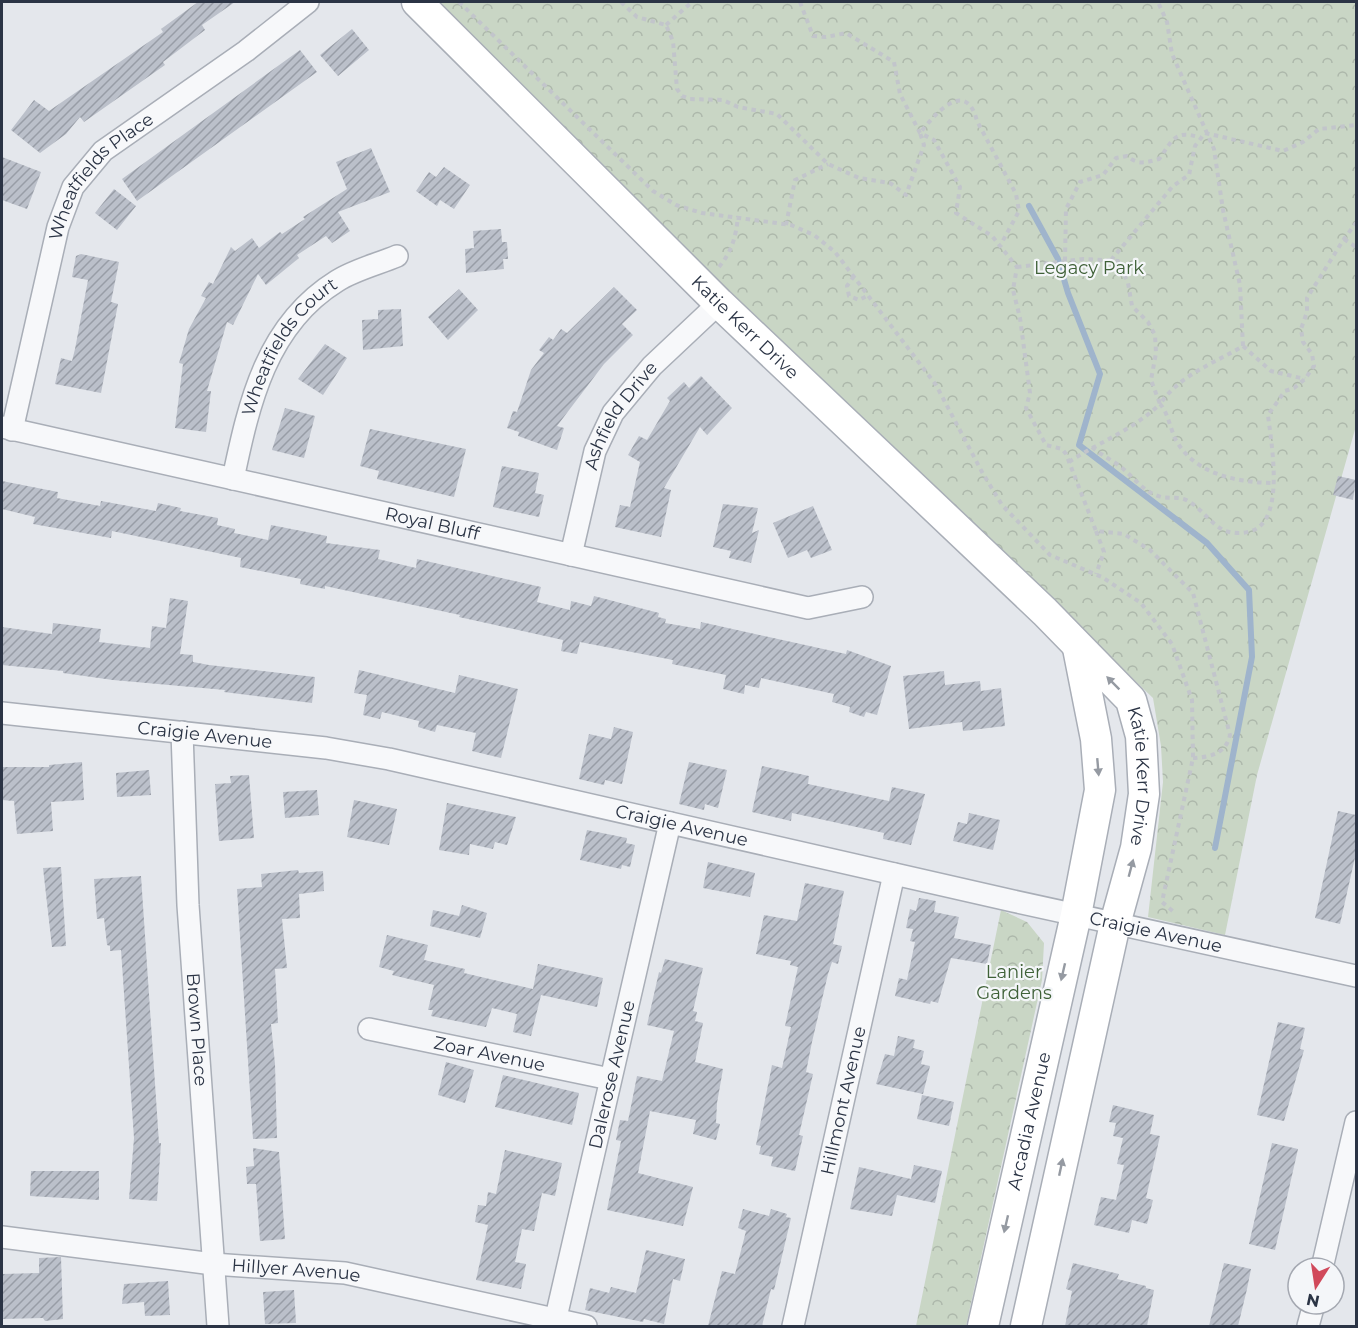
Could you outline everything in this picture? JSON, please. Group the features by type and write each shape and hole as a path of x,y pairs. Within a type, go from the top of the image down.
{"street":[{"name":"Wheatfields Place","path":"7,428 58,227 74,187 103,151 246,51 308,2"},
{"name":"Katie Kerr Drive","path":"417,2 719,303 1045,612 1131,700 1142,736 1144,794 1136,848 1115,924"},
{"name":"Wheatfields Court","path":"233,479 247,410 266,360 296,314 337,280 397,256"},
{"name":"Ashfield Drive","path":"571,555 595,451 613,413 652,366 719,303"},
{"name":"Royal Bluff","path":"7,428 808,608 861,597"},
{"name":"Katie Kerr Drive","path":"1076,915 1100,790 1096,739 1078,648"},
{"name":"Craigie Avenue","path":"2,713 326,748 390,759 1115,924 1356,976"},
{"name":"Brown Place","path":"182,732 188,905 218,1326"},
{"name":"Dalerose Avenue","path":"555,1323 670,823"},
{"name":"Hillmont Avenue","path":"793,1326 894,874"},
{"name":"Arcadia Avenue","path":"983,1326 1076,915"},
{"path":"1026,1326 1115,924"},
{"name":"Zoar Avenue","path":"369,1029 610,1079"},
{"path":"1325,1256 1356,1122"},
{"name":"Hillyer Avenue","path":"2,1237 213,1264 345,1273 555,1323 585,1326"}],"path":[{"path":"459,2 653,191 676,205 702,213 738,216 786,225 814,235 836,252 936,385 1002,505 1050,555 1096,574 1141,603 1172,644 1192,700 1193,758 1162,902 1180,916"},
{"path":"621,2 637,17 666,25"},
{"path":"666,25 692,2"},
{"path":"666,25 673,41 677,89 682,96 690,99 723,100 738,107 777,114 828,164 859,178 890,183 902,194 908,195 924,145 900,94 894,62 846,33 826,37 813,36 800,2"},
{"path":"1158,2 1167,22 1172,54 1214,149 1223,210 1239,285 1243,346 1271,371 1305,379"},
{"path":"920,133 940,108 952,101 964,102 974,111 977,121 1016,194 1019,211 1000,246"},
{"path":"1205,133 1283,151 1303,142 1319,129 1356,125"},
{"path":"920,133 934,140 960,187 956,213 992,236 1017,267 1013,290 1020,318 1030,393 1026,408 1046,445 1062,449 1069,462 1104,552 1096,574"},
{"path":"1111,260 1173,186 1189,175 1195,146 1205,133"},
{"path":"1065,261 1066,208 1080,182 1103,175 1116,158 1127,156 1136,163 1146,163 1159,159 1167,143 1177,136 1193,135 1201,138"},
{"path":"786,225 795,180 828,164"},
{"path":"718,267 730,253 736,237 738,216"},
{"path":"1092,447 1106,459 1121,467 1147,491 1162,497 1185,499 1198,507 1223,530 1246,534 1260,527 1266,520 1274,502 1272,483 1274,443 1268,415 1285,392 1305,379 1314,366 1312,354 1303,342 1301,329 1307,312 1307,298 1344,238 1356,223"},
{"path":"1344,238 1356,247"},
{"path":"1017,267 1065,261 1118,261 1128,283 1132,306 1148,322 1155,336 1156,353 1151,380 1178,443 1199,466 1241,483 1272,483"},
{"path":"854,276 847,286 849,296 859,300 869,295"},
{"path":"1069,462 1092,447 1125,431 1160,404 1181,381 1195,371 1243,346"},
{"path":"1096,531 1124,534 1150,550 1192,593 1230,735 1228,744 1216,754 1193,758"}],"green space":[{"name":"Legacy Park","path":"427,2 1356,2 1356,426 1257,775 1225,935 1148,917 1163,782 1161,746 1153,698"},
{"name":"Lanier Gardens","path":"1001,910 1027,922 1044,943 1042,980 966,1326 916,1326"}],"building":[{"path":"198,2 235,2 202,25 205,30 163,62 165,65 84,122 80,117 66,134 40,153 11,130 34,100 49,111 163,32 161,29"},
{"path":"352,29 369,50 338,76 320,55"},
{"path":"300,50 317,72 137,201 122,179"},
{"path":"371,148 390,192 338,212 350,231 332,243 326,236 297,255 299,258 266,285 258,274 233,325 227,322 207,391 211,391 206,432 175,428 183,364 179,363 189,329 206,298 201,296 209,282 213,284 231,247 235,251 252,238 259,248 280,232 282,234 305,219 303,217 347,189 336,162"},
{"path":"2,157 41,172 27,209 2,200"},
{"path":"444,167 470,185 454,209 440,200 437,206 416,191 429,172 436,177"},
{"path":"114,189 136,206 117,230 95,213"},
{"path":"501,229 502,242 507,242 508,259 503,259 504,269 466,273 465,249 474,248 473,231"},
{"path":"81,254 119,262 111,302 118,304 101,393 55,384 61,358 72,361 75,349 88,280 72,277 76,256"},
{"path":"614,287 637,310 622,324 633,335 604,364 557,426 564,428 557,450 518,436 519,432 507,428 513,411 517,412 531,370 544,353 539,350 549,337 553,340 561,329 567,333"},
{"path":"459,289 478,310 448,340 428,317"},
{"path":"401,309 403,346 363,350 362,320 378,319 378,310"},
{"path":"325,344 347,358 323,395 298,379"},
{"path":"701,376 732,408 707,435 700,427 664,488 671,490 661,537 615,527 620,505 630,507 640,462 628,455 639,436 647,440 670,401 667,398 684,382 689,388"},
{"path":"285,408 315,416 304,458 272,450"},
{"path":"370,429 466,449 454,497 377,479 379,471 360,466"},
{"path":"502,466 539,473 535,493 544,495 539,517 493,507"},
{"path":"1338,476 1356,480 1353,500 1333,495"},
{"path":"2,481 58,492 57,498 100,506 101,501 156,511 158,503 181,508 180,511 218,518 217,525 235,529 234,533 268,540 271,525 327,536 326,543 380,550 378,559 416,568 417,559 541,587 537,602 570,610 571,601 591,606 594,596 659,613 658,617 666,619 665,623 700,629 701,622 846,654 847,650 891,666 877,715 866,712 864,717 849,712 850,707 832,702 834,694 761,678 759,688 745,685 744,694 723,689 726,675 672,664 673,660 580,642 577,654 561,651 563,640 325,586 325,589 300,584 301,579 240,567 241,558 112,531 111,538 33,524 35,517 2,509"},
{"path":"723,504 758,508 752,533 759,530 751,563 729,558 731,551 713,547"},
{"path":"813,506 832,550 811,558 807,550 788,558 773,523"},
{"path":"170,598 188,601 180,654 193,655 193,662 209,665 315,677 312,703 224,692 225,690 113,680 63,673 63,671 2,665 2,627 52,634 53,623 101,629 99,642 150,648 152,626 166,628"},
{"path":"359,670 455,693 459,675 518,689 501,758 472,751 476,733 437,725 435,732 418,727 419,721 382,712 380,719 363,715 367,695 354,693"},
{"path":"944,671 945,685 980,681 981,691 1001,688 1005,726 963,731 962,722 909,729 903,676"},
{"path":"614,727 633,732 622,784 605,780 604,785 579,779 589,734 611,739"},
{"path":"82,762 84,800 51,802 53,831 17,834 14,801 2,800 2,767 49,767 49,765"},
{"path":"689,762 727,770 718,808 705,804 704,810 679,804"},
{"path":"762,766 809,776 808,784 889,801 892,787 925,794 911,845 883,839 884,833 792,813 791,821 752,812"},
{"path":"149,770 151,795 117,797 116,773"},
{"path":"249,775 254,838 219,841 215,784 231,783 230,776"},
{"path":"317,790 319,815 285,818 283,792"},
{"path":"354,800 397,809 389,845 347,837"},
{"path":"447,803 516,817 507,845 495,842 493,849 470,844 469,855 439,850"},
{"path":"1338,811 1356,815 1356,853 1340,924 1315,918"},
{"path":"969,813 1000,820 993,850 953,841 958,822 967,824"},
{"path":"587,830 627,838 626,843 635,845 630,867 622,865 621,869 580,860"},
{"path":"708,862 755,873 750,897 703,888"},
{"path":"61,867 66,946 52,947 43,868"},
{"path":"298,870 299,873 323,871 324,891 299,894 300,918 282,919 287,968 275,969 278,1023 271,1024 275,1064 277,1138 253,1139 237,889 262,887 261,874"},
{"path":"141,876 159,1143 161,1143 157,1201 129,1199 134,1138 121,950 110,951 110,946 107,945 104,918 97,919 94,879"},
{"path":"805,883 844,891 833,944 842,946 838,964 832,962 828,974 812,1042 806,1072 813,1074 799,1135 803,1136 795,1171 771,1166 773,1157 759,1154 761,1146 756,1145 772,1065 782,1068 791,1027 785,1026 798,967 790,965 791,961 756,954 764,915 797,921"},
{"path":"919,898 936,901 934,912 959,917 954,938 991,945 987,964 951,958 938,1003 931,1001 930,1004 895,996 899,978 907,980 915,942 910,941 913,929 906,928 910,909 916,911"},
{"path":"462,905 487,913 480,938 430,926 433,910 459,916"},
{"path":"387,935 428,945 424,960 465,969 464,973 533,989 538,964 603,978 597,1007 541,995 531,1036 513,1032 517,1014 492,1008 486,1027 431,1016 433,1010 428,1010 434,985 392,975 394,971 379,967"},
{"path":"665,959 703,968 693,1011 697,1012 695,1021 703,1023 695,1062 723,1069 717,1103 716,1123 720,1124 716,1140 693,1134 696,1120 650,1111 638,1173 693,1187 683,1226 607,1210 621,1141 616,1140 620,1120 628,1121 637,1076 662,1081 674,1031 647,1025 659,972 661,973"},
{"path":"1278,1022 1305,1028 1300,1049 1304,1050 1284,1121 1257,1115"},
{"path":"898,1036 915,1040 913,1048 924,1051 921,1064 930,1066 923,1094 876,1084 885,1054 894,1056"},
{"path":"446,1062 474,1070 465,1103 438,1095"},
{"path":"503,1075 579,1093 572,1125 495,1107"},
{"path":"922,1095 954,1102 949,1126 917,1119"},
{"path":"1113,1105 1154,1115 1150,1134 1160,1136 1146,1198 1153,1200 1147,1224 1132,1220 1129,1233 1094,1225 1101,1197 1116,1200 1124,1165 1117,1164 1123,1138 1113,1136 1116,1123 1109,1122"},
{"path":"1272,1143 1298,1149 1275,1250 1249,1244"},
{"path":"253,1148 279,1152 285,1239 260,1241 256,1184 247,1184 246,1167 254,1166"},
{"path":"505,1150 562,1163 555,1196 542,1193 534,1231 522,1229 515,1262 526,1264 521,1289 476,1280 488,1225 475,1222 478,1205 486,1206 488,1192 496,1194"},
{"path":"914,1165 942,1171 935,1203 897,1195 892,1216 850,1209 859,1167 911,1179"},
{"path":"31,1171 99,1171 99,1200 30,1196"},
{"path":"743,1209 769,1216 771,1209 787,1214 786,1217 791,1218 774,1290 771,1289 762,1326 708,1326 722,1271 735,1274 746,1231 738,1228"},
{"path":"646,1250 685,1259 680,1281 673,1279 664,1324 585,1310 590,1288 609,1293 611,1287 636,1293"},
{"path":"61,1257 63,1319 45,1321 43,1318 2,1319 2,1274 39,1273 39,1258"},
{"path":"1073,1263 1119,1274 1117,1279 1154,1290 1147,1326 1065,1326 1072,1291 1066,1289"},
{"path":"1224,1263 1251,1269 1247,1289 1238,1326 1209,1326"},
{"path":"168,1281 170,1315 145,1316 144,1302 122,1304 124,1284"},
{"path":"294,1290 296,1323 265,1324 263,1292"}],"waterway":[{"path":"1029,206 1058,259 1068,293 1100,374 1079,445 1207,543 1249,590 1252,657 1215,848"}]}
